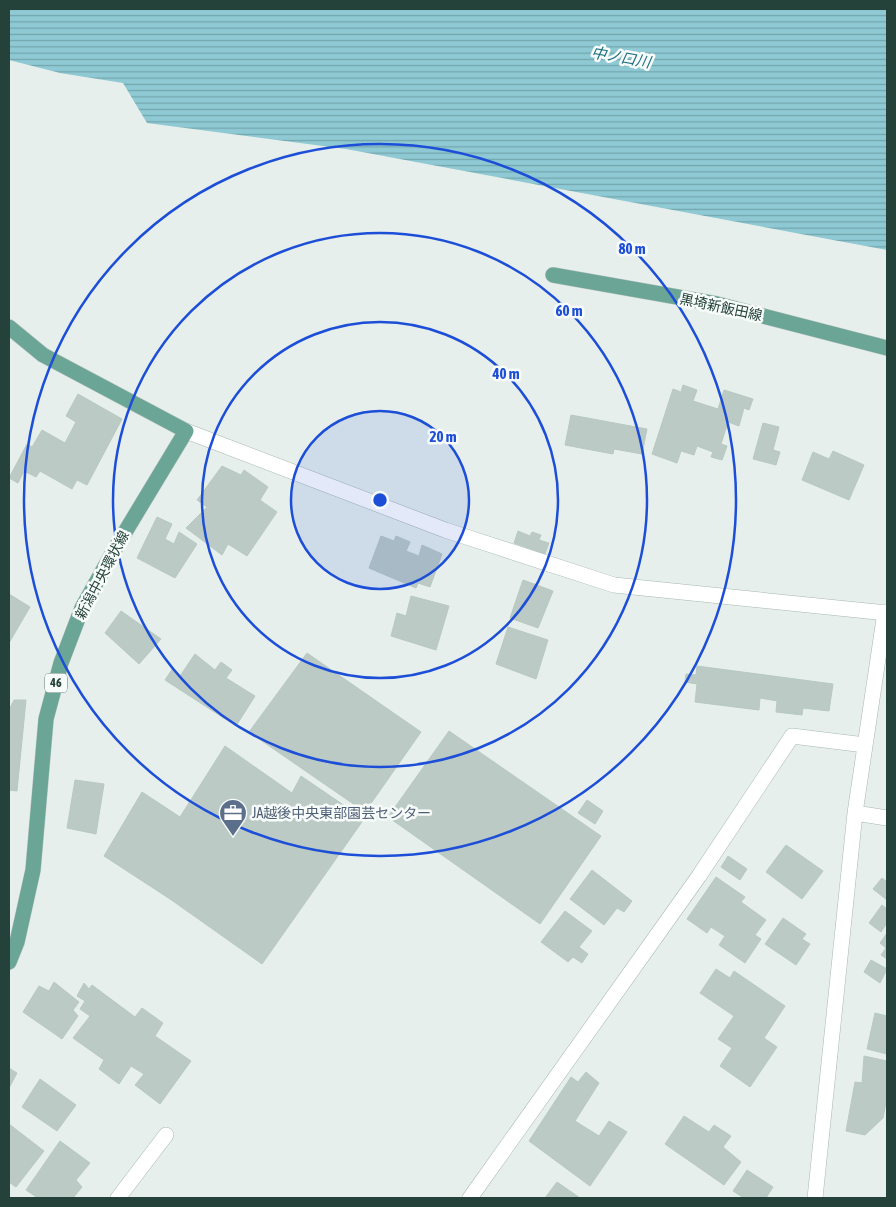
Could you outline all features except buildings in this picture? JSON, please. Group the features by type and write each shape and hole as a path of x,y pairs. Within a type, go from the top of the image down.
{"main road":[{"name":"黒埼新飯田線","path":"553,275 717,304 887,348"},
{"path":"9,327 43,356 186,431"},
{"name":"新潟中央環状線","path":"9,962 17,942 33,870 46,719 61,663 82,608 116,547 186,431"}],"street":[{"path":"186,431 445,530 614,585 886,612 855,813 814,1198"},
{"path":"470,1198 699,876 792,736 865,745"},
{"path":"855,813 887,818"},
{"path":"118,1198 166,1135"}],"water":[{"name":"中ノ口川","path":"9,9 887,9 887,250 346,149 147,123 123,83 60,73 9,60"}],"place":[{"name":"JA越後中央東部園芸センター","path":"233,837"}]}
